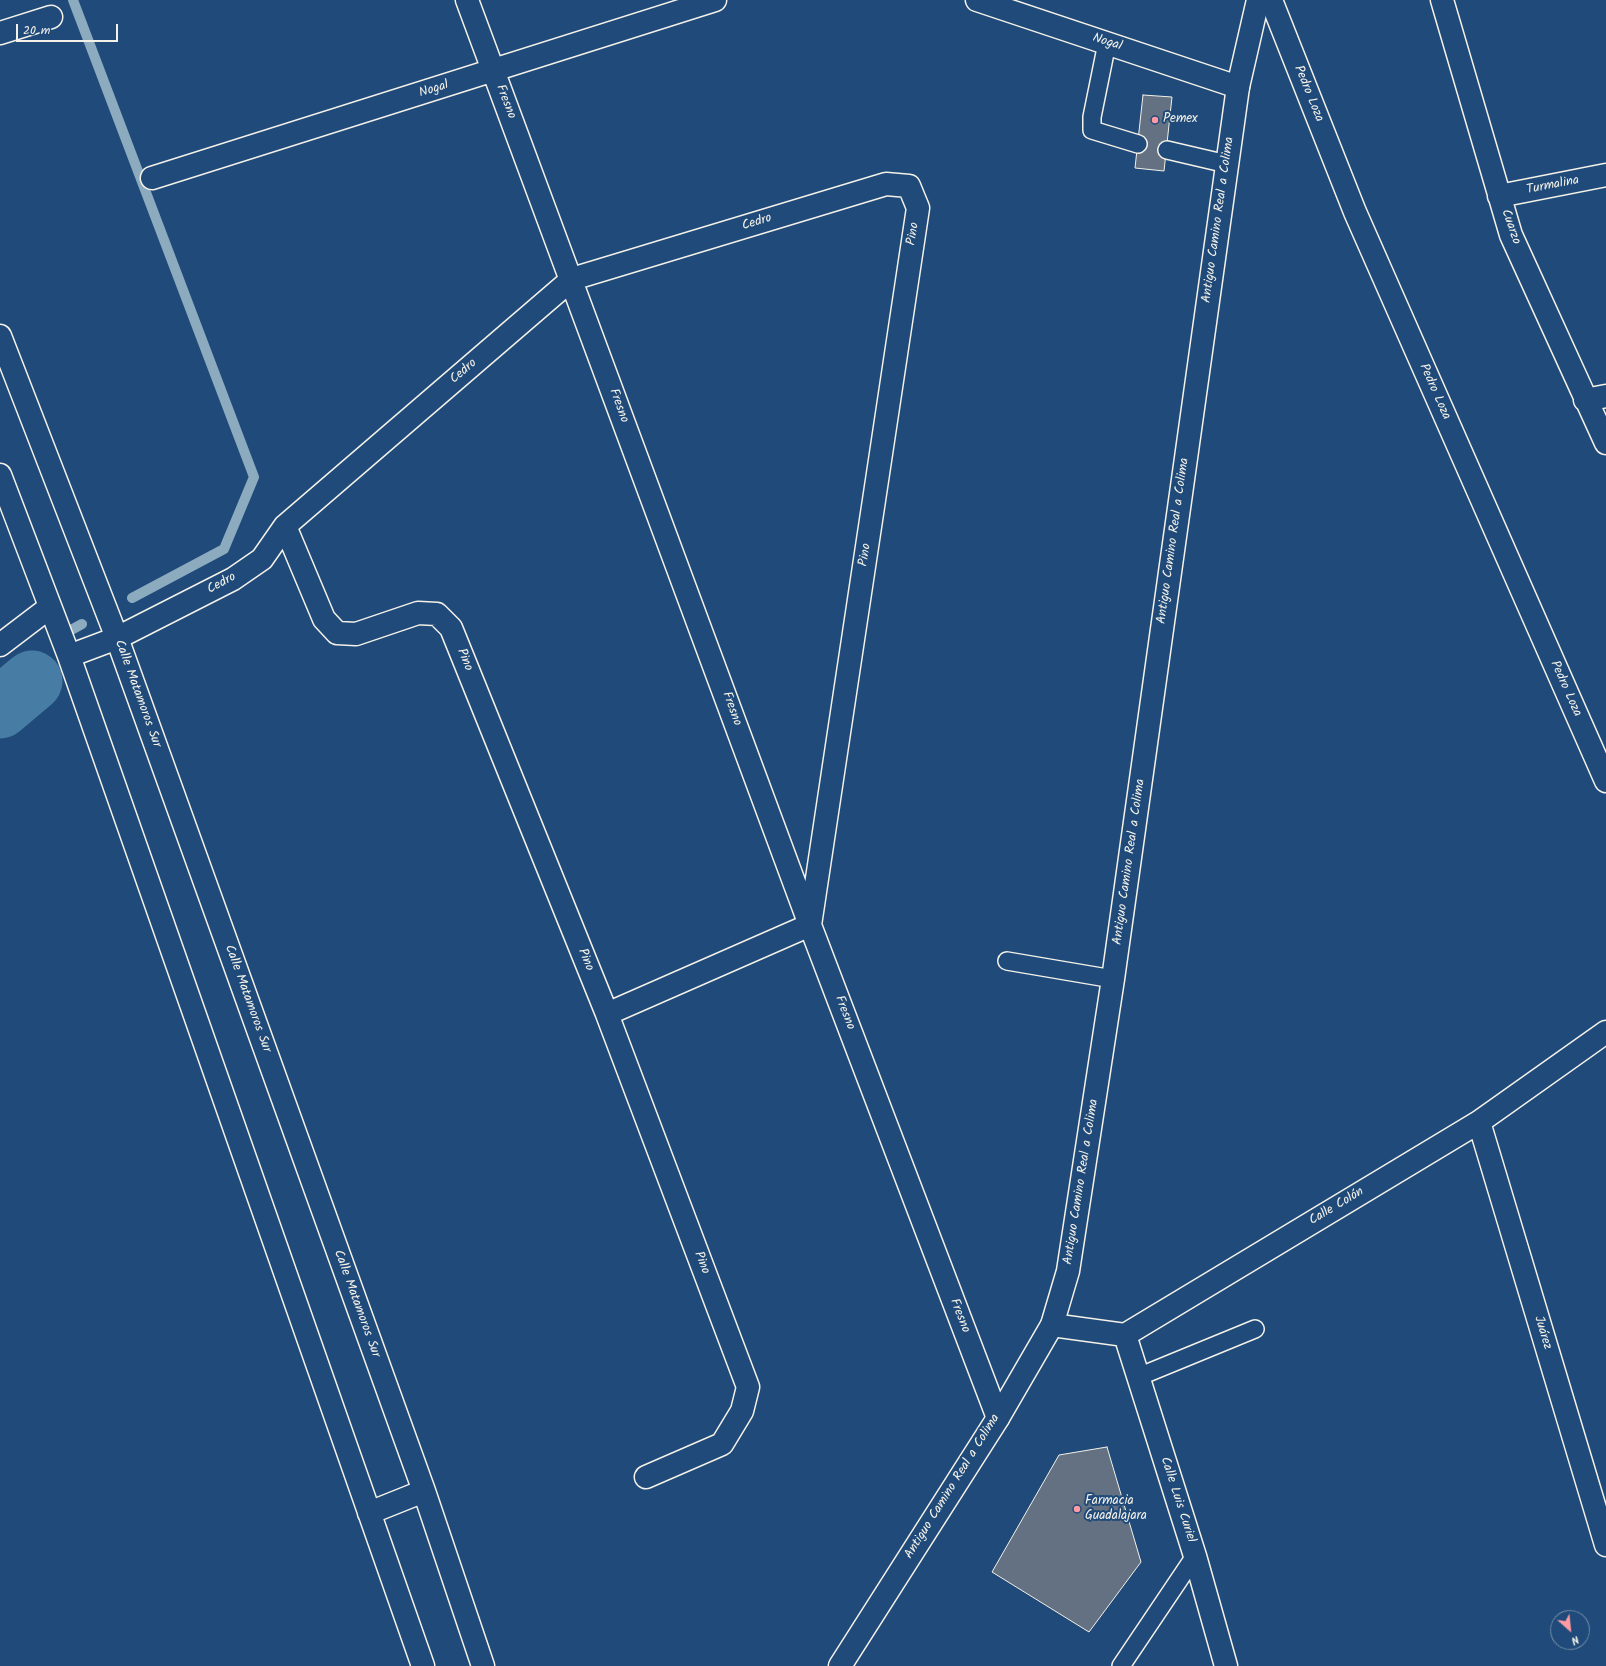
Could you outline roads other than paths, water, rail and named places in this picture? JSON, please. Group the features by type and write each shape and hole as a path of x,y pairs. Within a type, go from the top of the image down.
{"street":[{"name":"Fresno","path":"467,0 572,279 810,925 998,1418"},
{"name":"Nogal","path":"152,178 494,71 690,4 715,0"},
{"name":"Nogal","path":"977,0 1238,87"},
{"name":"Antiguo Camino Real a Colima","path":"840,1666 998,1418 1052,1325 1068,1272 1113,979 1238,87 1258,0"},
{"name":"Pedro Loza","path":"1271,0 1355,212 1606,781"},
{"name":"Cuarzo","path":"1442,0 1511,235 1596,398 1606,443"},
{"path":"0,33 51,17"},
{"name":"Turmalina","path":"1499,196 1606,175"},
{"name":"Cedro","path":"69,656 117,638 233,579 262,559 285,526 572,279 886,184 909,186"},
{"name":"Pino","path":"810,925 918,208 909,186"},
{"name":"Calle Matamoros Sur","path":"0,336 117,638 424,1491 483,1666"},
{"path":"0,475 69,656 423,1666"},
{"name":"Pino","path":"285,526 324,619 337,633 356,634 418,613 437,614 451,628 607,1014 748,1387 742,1411 722,1444 646,1477"},
{"path":"0,644 50,607"},
{"path":"607,1014 810,925"},
{"name":"Calle Colón","path":"1125,1335 1479,1122 1606,1032"},
{"name":"Juárez","path":"1479,1122 1606,1545"},
{"path":"1052,1325 1125,1335"},
{"name":"Calle Luis Curiel","path":"1125,1335 1195,1556 1226,1666"},
{"path":"369,1513 424,1491"}],"lane":[{"path":"1107,43 1092,117 1092,130 1138,144"},
{"path":"1167,150 1227,164"},
{"path":"1008,961 1113,979"},
{"path":"1138,1376 1255,1329"},
{"path":"1121,1666 1195,1556"}],"waterway":[{"path":"73,0 254,477 224,549 132,598"},
{"path":"71,630 82,624"},
{"path":"32,681 44,666"},
{"path":"0,708 32,681"}],"place":[{"name":"Pemex","path":"1155,120"},
{"name":"Farmacia Guadalajara","path":"1077,1509"}]}
